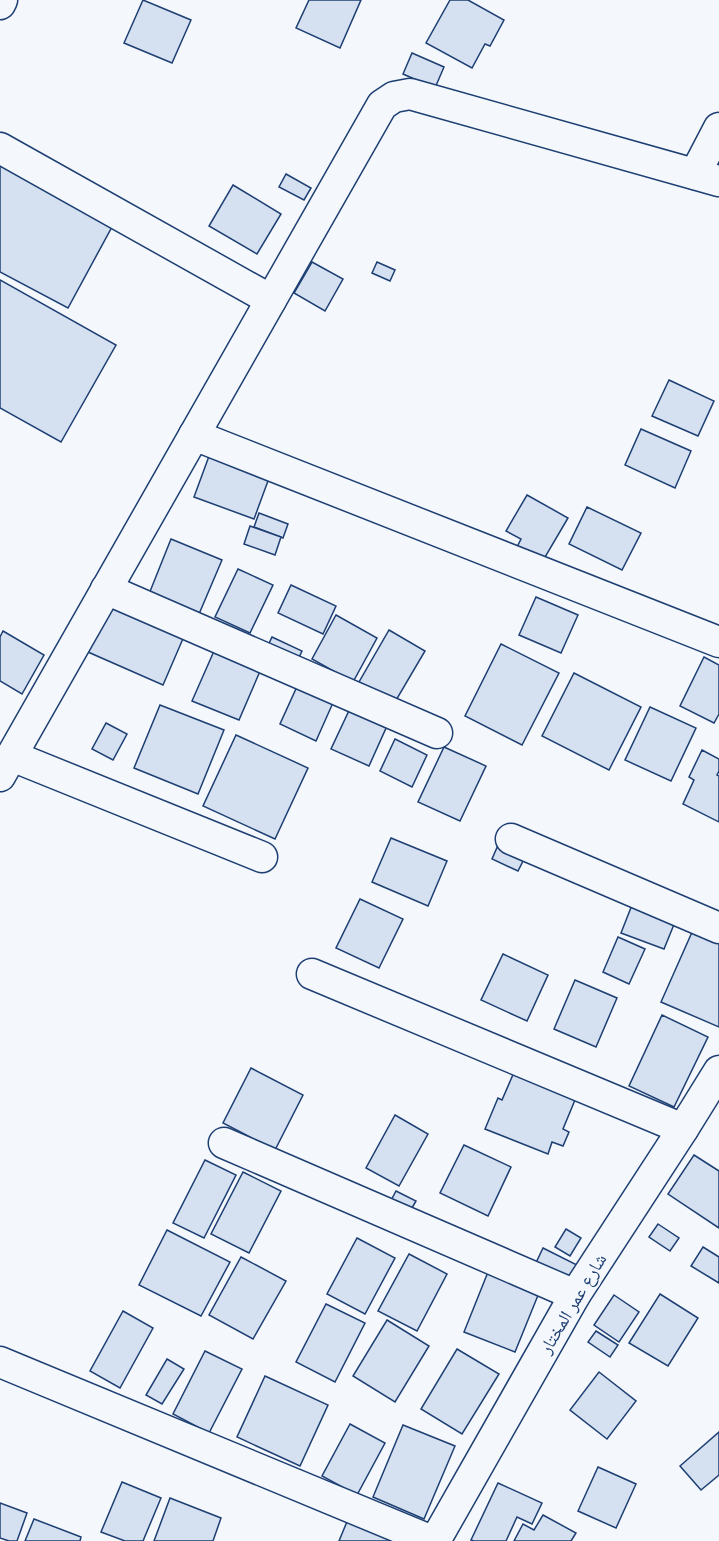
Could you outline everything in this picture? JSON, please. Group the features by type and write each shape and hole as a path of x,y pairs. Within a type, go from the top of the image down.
{"street":[{"path":"0,4 2,0"},
{"path":"262,858 6,766 382,105 394,97 410,94 707,178 719,128"},
{"path":"0,148 272,300"},
{"path":"194,435 719,642"},
{"path":"106,589 437,733"},
{"path":"511,839 719,928"},
{"path":"312,974 683,1129"},
{"name":"شارع عمر المختار","path":"433,1541 576,1295 719,1071"},
{"path":"224,1143 576,1295"},
{"path":"0,1362 433,1541"}],"building":[{"path":"143,0 191,20 172,63 124,43"},
{"path":"309,0 361,0 340,48 296,28"},
{"path":"450,0 468,0 504,20 490,46 485,44 472,68 426,43"},
{"path":"412,53 444,67 435,88 403,74"},
{"path":"0,163 113,225 68,308 0,272"},
{"path":"286,174 311,188 304,200 279,187"},
{"path":"233,185 281,214 257,254 209,226"},
{"path":"312,262 343,279 325,311 294,293"},
{"path":"377,262 395,270 390,281 372,273"},
{"path":"0,280 116,345 61,442 0,408"},
{"path":"669,380 714,401 698,436 652,416"},
{"path":"641,429 691,451 675,488 625,465"},
{"path":"212,448 272,470 254,519 194,497"},
{"path":"527,495 568,518 541,564 516,549 521,539 506,531"},
{"path":"587,507 641,533 622,570 569,544"},
{"path":"259,513 288,524 283,538 254,527"},
{"path":"250,526 281,537 275,555 244,544"},
{"path":"171,539 222,560 199,614 149,594"},
{"path":"238,569 273,585 250,633 215,617"},
{"path":"291,585 336,606 323,634 278,613"},
{"path":"536,597 578,615 561,653 519,635"},
{"path":"110,602 185,634 163,685 88,652"},
{"path":"336,615 377,638 353,682 312,659"},
{"path":"389,630 425,651 395,702 359,682"},
{"path":"3,631 44,655 22,694 0,681 0,637"},
{"path":"272,637 302,651 294,668 264,654"},
{"path":"218,642 264,662 239,720 192,701"},
{"path":"501,644 559,673 522,745 465,716"},
{"path":"704,657 719,665 719,714 714,723 680,706"},
{"path":"574,673 641,707 609,770 542,736"},
{"path":"300,680 336,696 316,741 280,724"},
{"path":"354,700 391,717 369,766 331,749"},
{"path":"160,705 224,730 198,794 134,768"},
{"path":"650,707 696,728 671,781 625,760"},
{"path":"106,723 127,734 113,760 92,749"},
{"path":"236,735 308,768 275,839 203,806"},
{"path":"395,739 427,755 412,787 380,771"},
{"path":"444,747 486,766 460,821 418,802"},
{"path":"702,750 719,759 717,775 719,776 719,822 683,804 694,780 689,777"},
{"path":"391,838 447,861 428,906 372,882"},
{"path":"499,843 526,855 518,871 492,859"},
{"path":"360,899 403,919 379,968 336,948"},
{"path":"632,905 675,922 664,949 621,933"},
{"path":"693,930 719,941 719,1027 661,1002"},
{"path":"618,937 645,949 629,984 603,972"},
{"path":"503,954 548,975 527,1021 481,1000"},
{"path":"575,980 617,998 596,1047 554,1029"},
{"path":"662,1015 708,1037 674,1107 629,1086"},
{"path":"518,1063 580,1088 563,1129 569,1132 563,1146 552,1142 548,1154 485,1129 498,1098 502,1100"},
{"path":"251,1068 303,1095 275,1150 223,1123"},
{"path":"395,1115 428,1134 399,1186 366,1168"},
{"path":"464,1145 511,1167 488,1216 440,1193"},
{"path":"694,1155 719,1171 719,1228 668,1194"},
{"path":"205,1160 236,1175 204,1238 173,1223"},
{"path":"243,1172 281,1191 249,1253 211,1234"},
{"path":"396,1191 416,1201 405,1220 386,1210"},
{"path":"658,1224 679,1238 670,1251 649,1237"},
{"path":"566,1229 581,1238 570,1256 555,1247"},
{"path":"167,1230 230,1262 201,1316 139,1285"},
{"path":"357,1238 395,1258 365,1314 327,1294"},
{"path":"703,1247 719,1257 719,1283 691,1266"},
{"path":"543,1248 577,1265 568,1284 534,1267"},
{"path":"409,1254 447,1274 417,1331 378,1311"},
{"path":"241,1257 286,1281 253,1339 209,1315"},
{"path":"492,1262 543,1283 515,1352 464,1332"},
{"path":"660,1294 698,1318 668,1366 629,1343"},
{"path":"614,1295 639,1312 619,1342 594,1325"},
{"path":"326,1304 365,1323 335,1382 296,1362"},
{"path":"123,1311 153,1328 120,1388 90,1371"},
{"path":"387,1320 429,1346 395,1402 353,1376"},
{"path":"596,1331 618,1345 610,1357 588,1342"},
{"path":"457,1349 499,1374 462,1434 421,1409"},
{"path":"205,1351 242,1369 209,1433 173,1414"},
{"path":"167,1359 184,1369 162,1404 146,1395"},
{"path":"599,1372 636,1401 607,1439 570,1410"},
{"path":"265,1376 328,1405 300,1466 237,1437"},
{"path":"350,1424 385,1443 357,1495 322,1476"},
{"path":"403,1425 455,1446 424,1519 373,1497"},
{"path":"719,1432 719,1475 701,1490 680,1466"},
{"path":"598,1467 636,1484 616,1528 578,1511"},
{"path":"122,1482 161,1498 143,1541 125,1541 101,1532"},
{"path":"498,1483 542,1503 532,1524 517,1517 506,1541 471,1540"},
{"path":"170,1498 221,1518 213,1541 154,1541"},
{"path":"0,1503 27,1513 17,1541 0,1538"},
{"path":"351,1512 410,1541 339,1541"},
{"path":"543,1515 576,1533 571,1541 514,1541 523,1524 534,1530"},
{"path":"34,1519 81,1537 80,1541 25,1541"}]}
